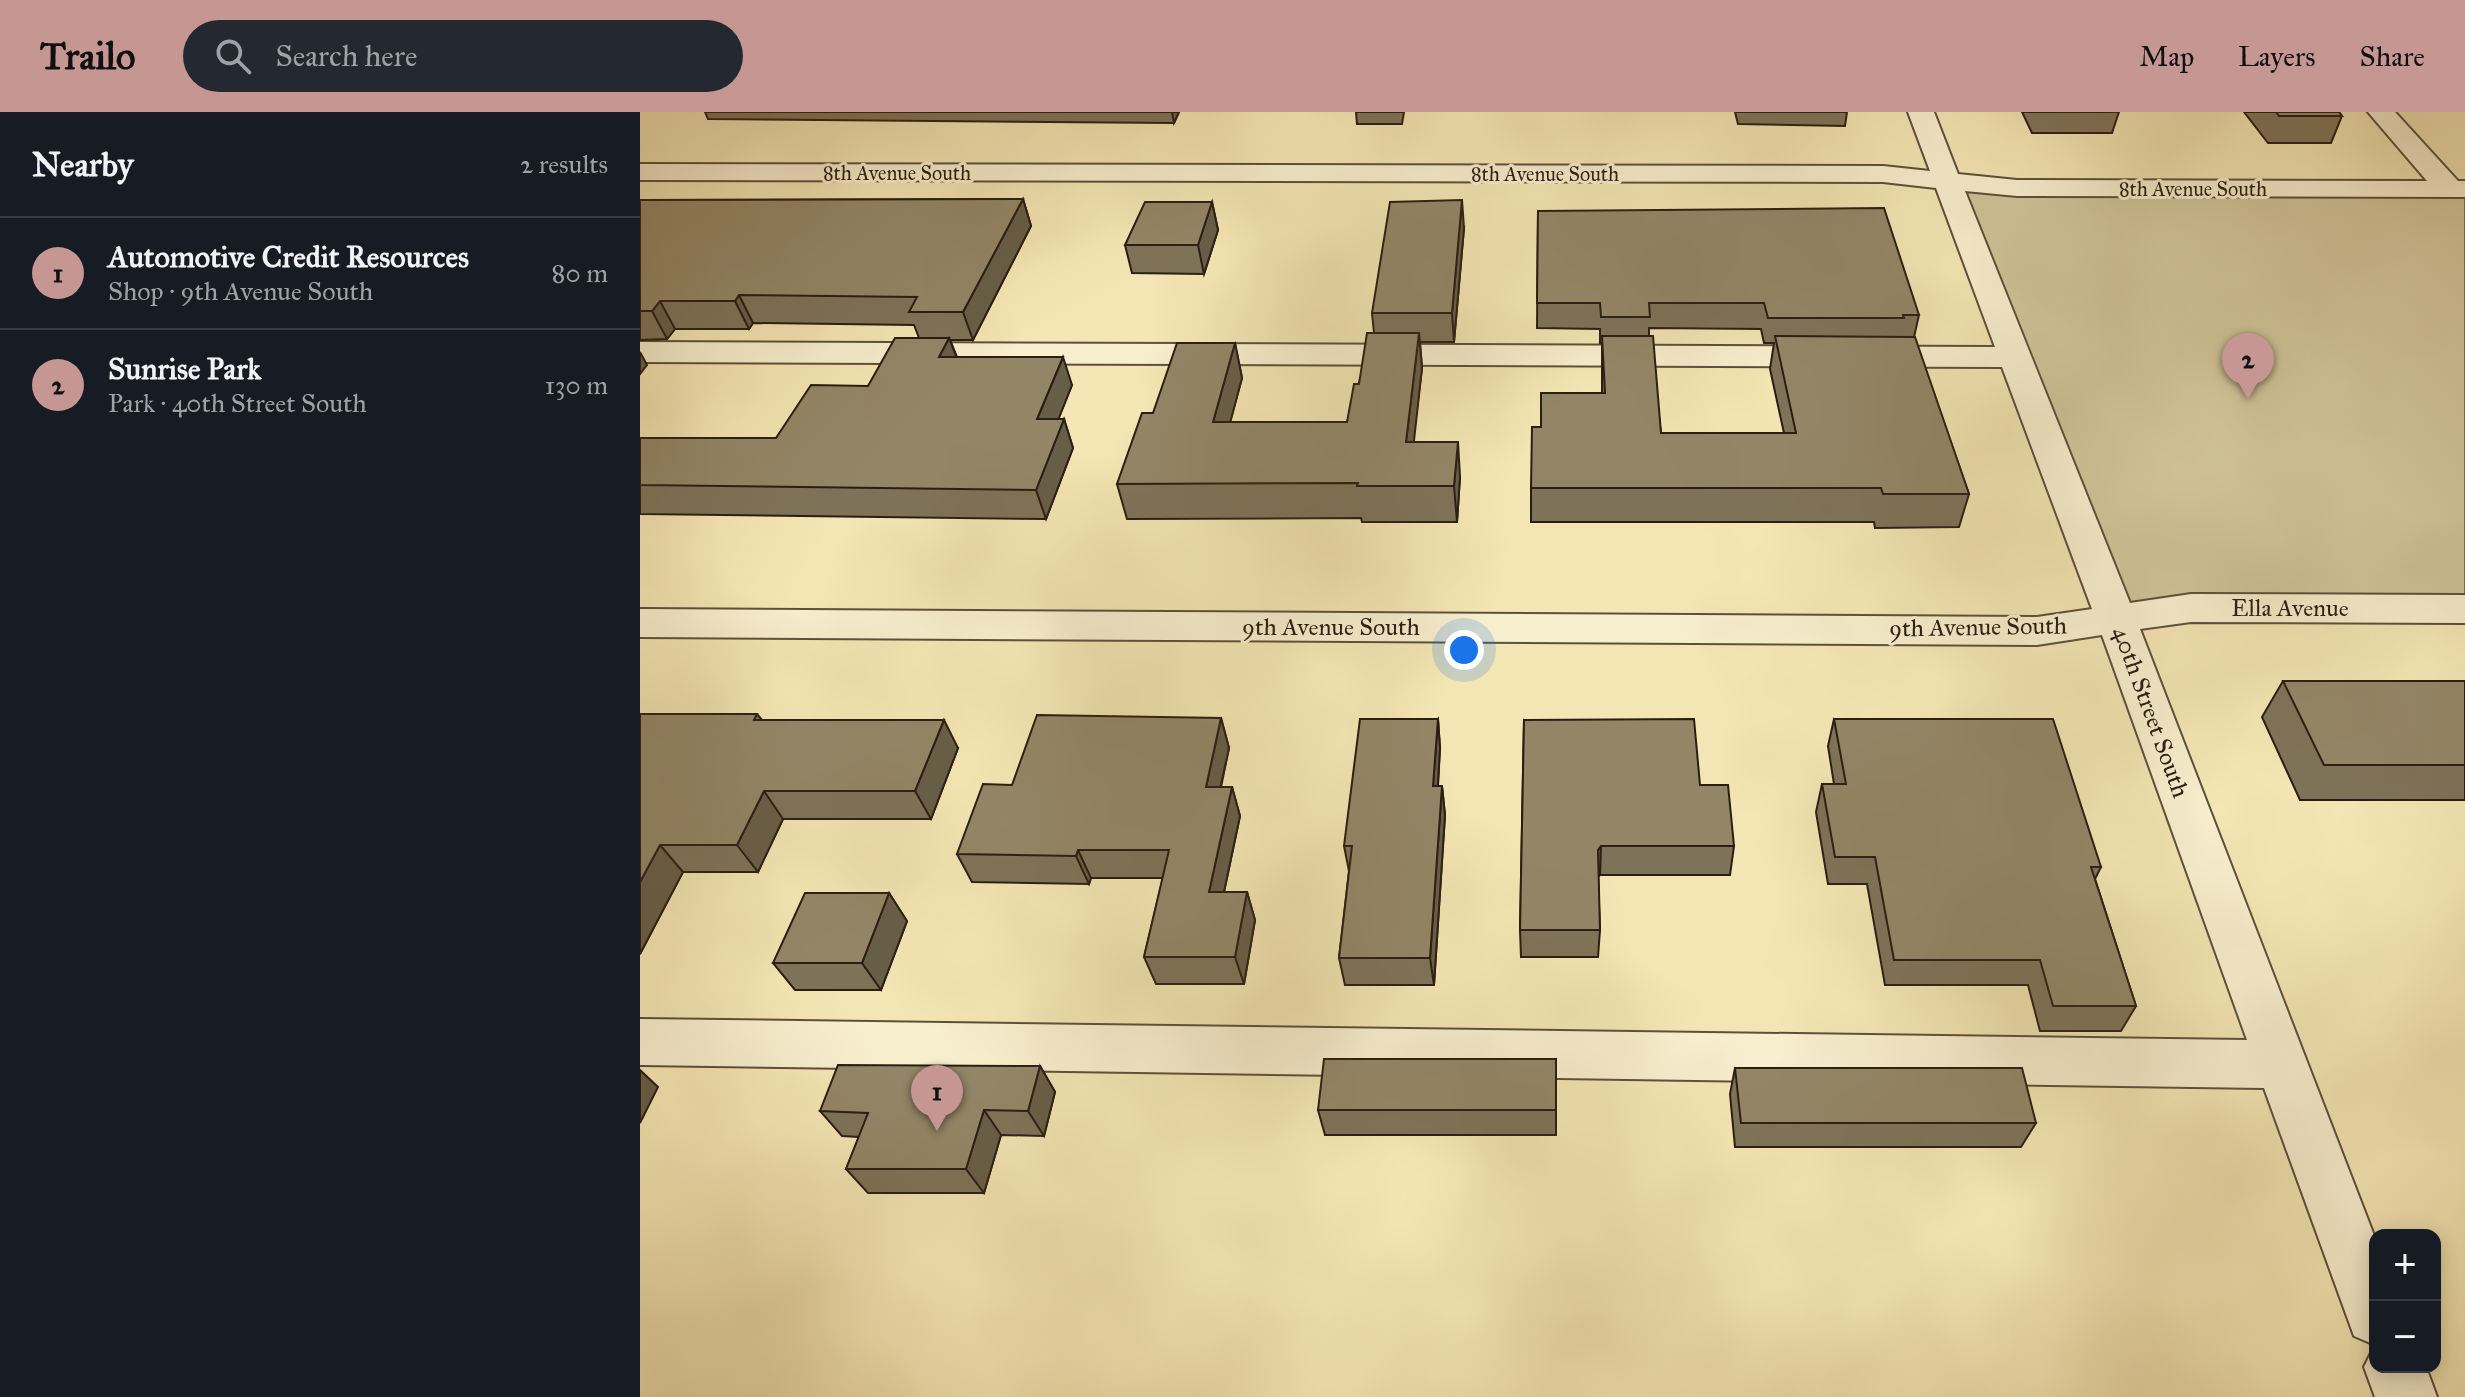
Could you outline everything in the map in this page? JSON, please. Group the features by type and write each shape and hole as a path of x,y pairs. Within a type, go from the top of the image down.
{"street":[{"name":"40th Street South","path":"1921,112 2116,619 2370,1301"},
{"path":"2381,112 2458,189"},
{"name":"8th Avenue South","path":"640,172 1883,174 2017,188 2458,189"},
{"path":"640,352 2015,357"},
{"name":"Ella Avenue","path":"2116,619 2191,608 2465,609"},
{"name":"9th Avenue South","path":"640,623 2037,631 2116,619"},
{"path":"640,1042 2280,1064"},
{"path":"2397,1373 2406,1397"}],"shaded area":[{"path":"1946,181 2465,189 2465,609 2116,619"}],"building":[{"path":"2276,112 2339,112 2342,116 2279,116"},
{"path":"1023,199 963,312 909,312 917,297 739,295 735,301 660,301 652,311 640,311 640,200"},
{"path":"1462,200 1452,313 1372,313 1390,202"},
{"path":"1145,202 1212,202 1198,245 1125,245"},
{"path":"1884,208 1919,315 1903,315 1904,318 1768,318 1764,303 1649,303 1650,317 1601,317 1600,303 1537,303 1538,211"},
{"path":"1367,333 1419,333 1406,442 1458,442 1454,486 1357,486 1358,483 1117,484 1142,413 1153,413 1177,343 1235,343 1213,422 1347,422 1354,384 1359,384"},
{"path":"1602,336 1653,336 1661,433 1796,433 1775,336 1915,337 1969,494 1883,494 1881,488 1531,488 1532,427 1541,427 1541,393 1605,393"},
{"path":"895,338 949,338 939,357 1063,357 1037,419 1064,419 1036,490 640,485 640,438 776,438 811,385 868,386"},
{"path":"2283,681 2465,681 2465,765 2324,765"},
{"path":"640,714 757,714 754,720 944,720 915,791 764,791 737,845 660,845 640,882"},
{"path":"1037,715 1221,718 1206,787 1232,787 1209,892 1247,892 1235,957 1144,957 1169,850 1078,850 1076,856 957,854 983,784 1012,785"},
{"path":"1360,719 1438,719 1433,786 1442,786 1430,958 1339,958 1352,846 1344,846"},
{"path":"1694,719 1700,785 1728,785 1734,846 1601,846 1598,850 1600,930 1520,930 1524,720"},
{"path":"1834,719 2053,719 2101,867 2091,867 2136,1006 2053,1006 2040,960 1894,960 1875,857 1835,857 1822,784 1846,784"},
{"path":"805,893 889,893 862,963 773,963"},
{"path":"1324,1059 1556,1059 1556,1110 1318,1110"},
{"path":"838,1065 1040,1066 1028,1111 984,1110 966,1169 846,1169 868,1113 820,1111"},
{"path":"1735,1068 2022,1068 2036,1123 1741,1123"}],"place":[{"name":"Sunrise Park","path":"2248,399"},
{"name":"Automotive Credit Resources","path":"937,1131"}]}
